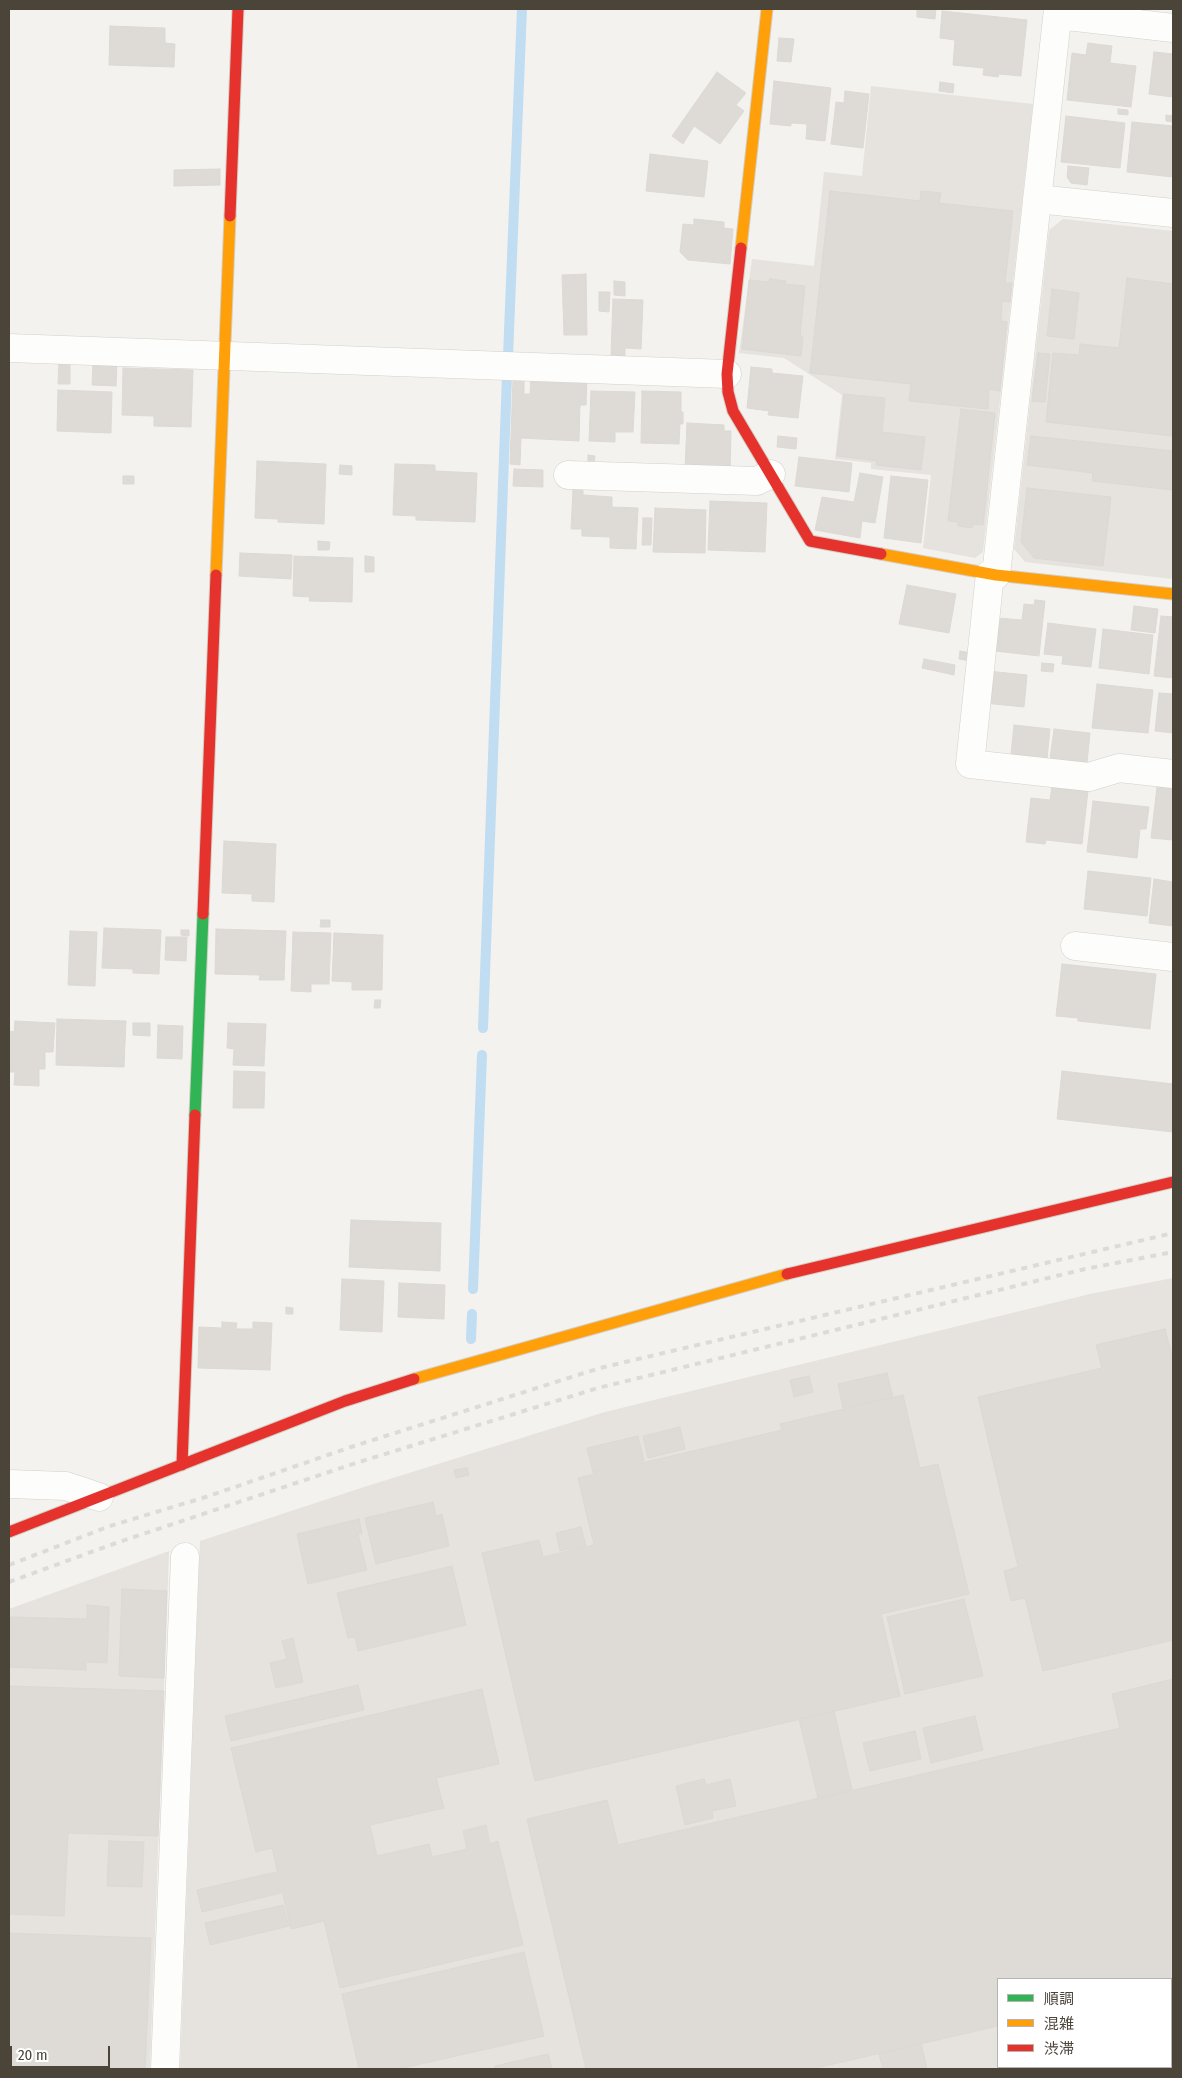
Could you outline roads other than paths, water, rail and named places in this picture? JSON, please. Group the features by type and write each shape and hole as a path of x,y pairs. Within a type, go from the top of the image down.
{"street":[{"path":"182,1465 238,9"},
{"path":"767,9 727,374 728,392 733,411 810,541 993,574 1173,594"},
{"path":"1173,28 1058,12 970,764 1089,777 1118,768 1173,774"},
{"path":"1037,198 1173,213"},
{"path":"9,348 727,374"},
{"path":"568,475 757,482 770,474"},
{"path":"1075,946 1173,957"},
{"path":"9,1532 345,1401 412,1379 779,1276 1173,1182"},
{"path":"9,1484 66,1486 99,1497"},
{"path":"165,2069 185,1557"}],"waterway":[{"path":"508,356 522,9"},
{"path":"483,1028 507,376"},
{"path":"473,1289 482,1055"},
{"path":"471,1339 472,1314"}],"railway":[{"path":"9,1565 110,1526 209,1496 351,1447 600,1368 1173,1233"},
{"path":"9,1582 116,1543 356,1463 598,1388 1085,1269 1173,1252"}]}
